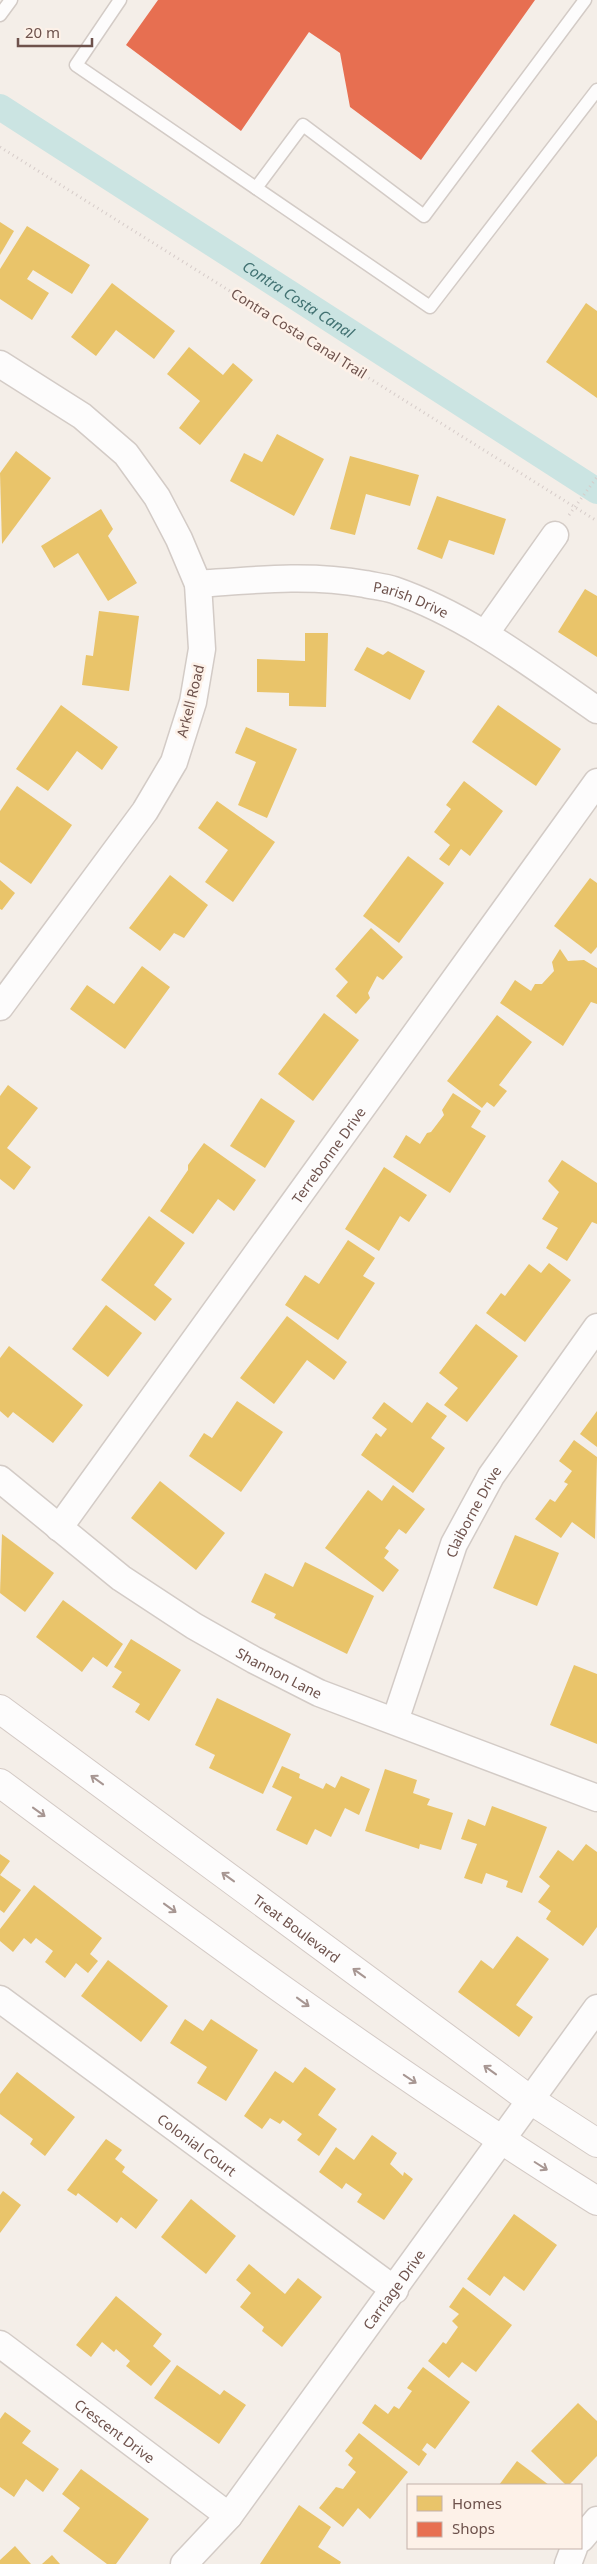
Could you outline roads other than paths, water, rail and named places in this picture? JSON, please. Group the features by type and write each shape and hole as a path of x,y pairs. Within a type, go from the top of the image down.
{"main road":[{"name":"Treat Boulevard","path":"0,1709 529,2099 597,2143"},
{"path":"0,1783 397,2070 500,2140 597,2201"}],"street":[{"name":"Arkell Road","path":"0,1007 145,811 174,762 193,702 202,649 198,584 179,539 157,497 126,454 82,416 4,373"},
{"path":"485,634 555,535"},
{"name":"Parish Drive","path":"198,584 284,577 336,579 393,589 443,611 485,634 597,710"},
{"name":"Terrebonne Drive","path":"59,1528 597,782"},
{"name":"Claiborne Drive","path":"395,1721 454,1544 491,1476 597,1327"},
{"name":"Shannon Lane","path":"0,1479 121,1578 194,1626 319,1693 597,1798"},
{"name":"Colonial Court","path":"0,2000 395,2290"},
{"name":"Carriage Drive","path":"184,2564 230,2516 395,2290 529,2099 597,2008"},
{"name":"Crescent Drive","path":"0,2344 230,2516"},
{"path":"582,2538 597,2520"},
{"path":"568,2564 574,2549"}],"lane":[{"path":"0,15 11,0"},
{"path":"120,0 76,65 430,307 597,90"},
{"path":"256,188 303,125 424,216 585,0"}],"waterway":[{"name":"Contra Costa Canal","path":"0,107 597,491"}]}
